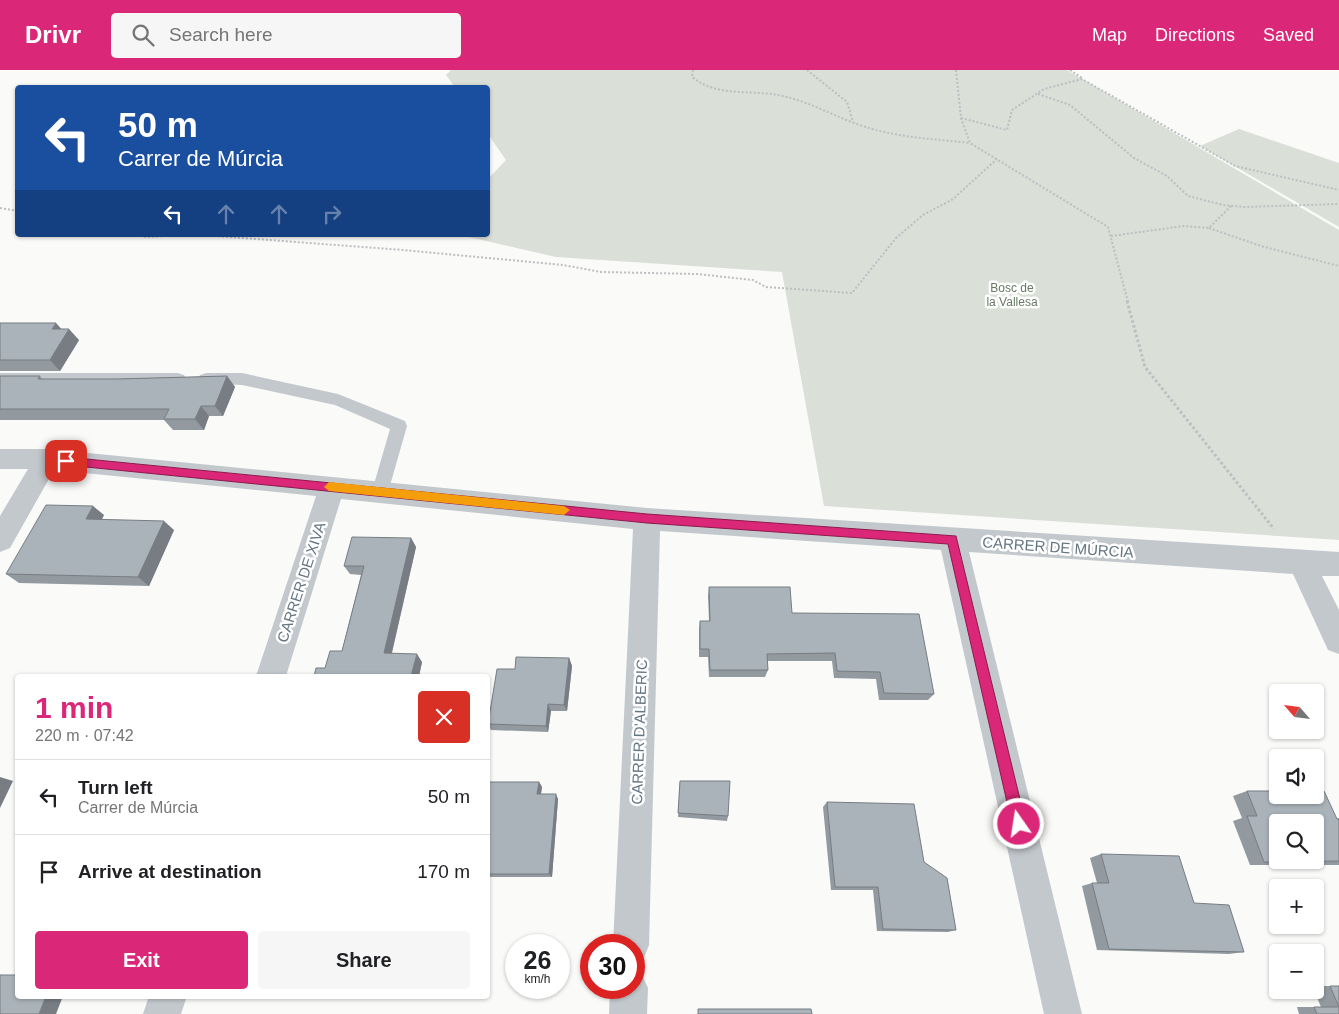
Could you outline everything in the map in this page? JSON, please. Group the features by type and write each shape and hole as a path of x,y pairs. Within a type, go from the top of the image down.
{"street":[{"name":"CARRER DE MÚRCIA","path":"0,459 47,459 647,519 1339,564"},
{"path":"0,540 47,459"},
{"name":"CARRER DE XIVA","path":"272,674 332,487"},
{"name":"CARRER D'ALBERIC","path":"631,934 647,519"},
{"path":"952,540 1063,1014"},
{"path":"1301,563 1339,640"},
{"path":"162,1014 167,999"},
{"path":"628,1014 629,999"}],"lane":[{"path":"0,379 242,379 338,400 399,426 381,491"}],"path":[{"path":"693,70 692,77 700,85 727,91 752,90 777,94 812,104 868,128 912,139 939,139 970,143 1108,227 1145,367 1301,563"},
{"path":"807,70 847,102 853,122"},
{"path":"956,70 961,118 970,143"},
{"path":"1070,70 1086,81"},
{"path":"961,118 1007,130 1012,110 1044,89 1082,78 1235,166 1339,190"},
{"path":"1037,93 1070,105 1134,158 1167,176 1188,196 1244,208 1339,204"},
{"path":"229,237 403,250 563,265 600,272 697,274 753,280 766,287 852,293 896,238 922,216 954,199 997,159"},
{"path":"1209,228 1231,206"},
{"path":"0,208 15,210"},
{"path":"1110,236 1184,226 1209,228 1261,246 1339,266"}],"green space":[{"name":"Bosc de la Vallesa","path":"451,70 1067,70 1339,230 1339,540 824,506 782,272 556,257 469,237 490,237 490,177 506,160 490,137 490,85 454,85 446,75"},
{"path":"1239,129 1339,163 1339,227 1200,146"}],"building":[{"path":"0,323 56,323 52,329 69,329 50,360 0,360"},
{"path":"0,376 40,376 38,379 117,379 227,376 215,406 201,406 195,419 164,419 169,409 0,409"},
{"path":"46,505 93,506 86,519 164,521 138,577 6,574"},
{"path":"352,537 411,538 384,653 417,654 412,674 314,674 316,668 325,668 330,651 342,651 364,566 344,566"},
{"path":"709,587 790,587 792,613 919,614 934,694 884,693 880,672 837,671 835,653 767,654 768,670 710,670 709,649 700,649 700,621 710,621"},
{"path":"516,657 569,658 564,705 548,704 546,726 490,724 490,712 497,669 515,669"},
{"path":"680,781 730,781 728,816 678,813"},
{"path":"490,782 539,782 537,794 556,794 549,874 490,874"},
{"path":"1247,791 1269,791 1269,804 1324,804 1324,791 1337,819 1339,819 1339,861 1324,861 1324,814 1269,814 1269,862 1264,862 1247,816 1257,816"},
{"path":"827,802 914,804 924,862 947,878 956,930 883,929 878,887 835,887"},
{"path":"1101,854 1179,856 1194,903 1229,905 1244,952 1109,949 1092,883 1109,883"},
{"path":"0,975 15,975 15,999 45,999 39,1014 0,1014"},
{"path":"1330,986 1339,986 1339,1007"},
{"path":"1314,1007 1339,1007 1339,1014 1317,1014"},
{"path":"698,1009 811,1009 812,1014 698,1014"}],"slow traffic":[{"path":"329,487 564,510"}],"route":[{"path":"66,461 647,519 952,540 1019,824"}]}
